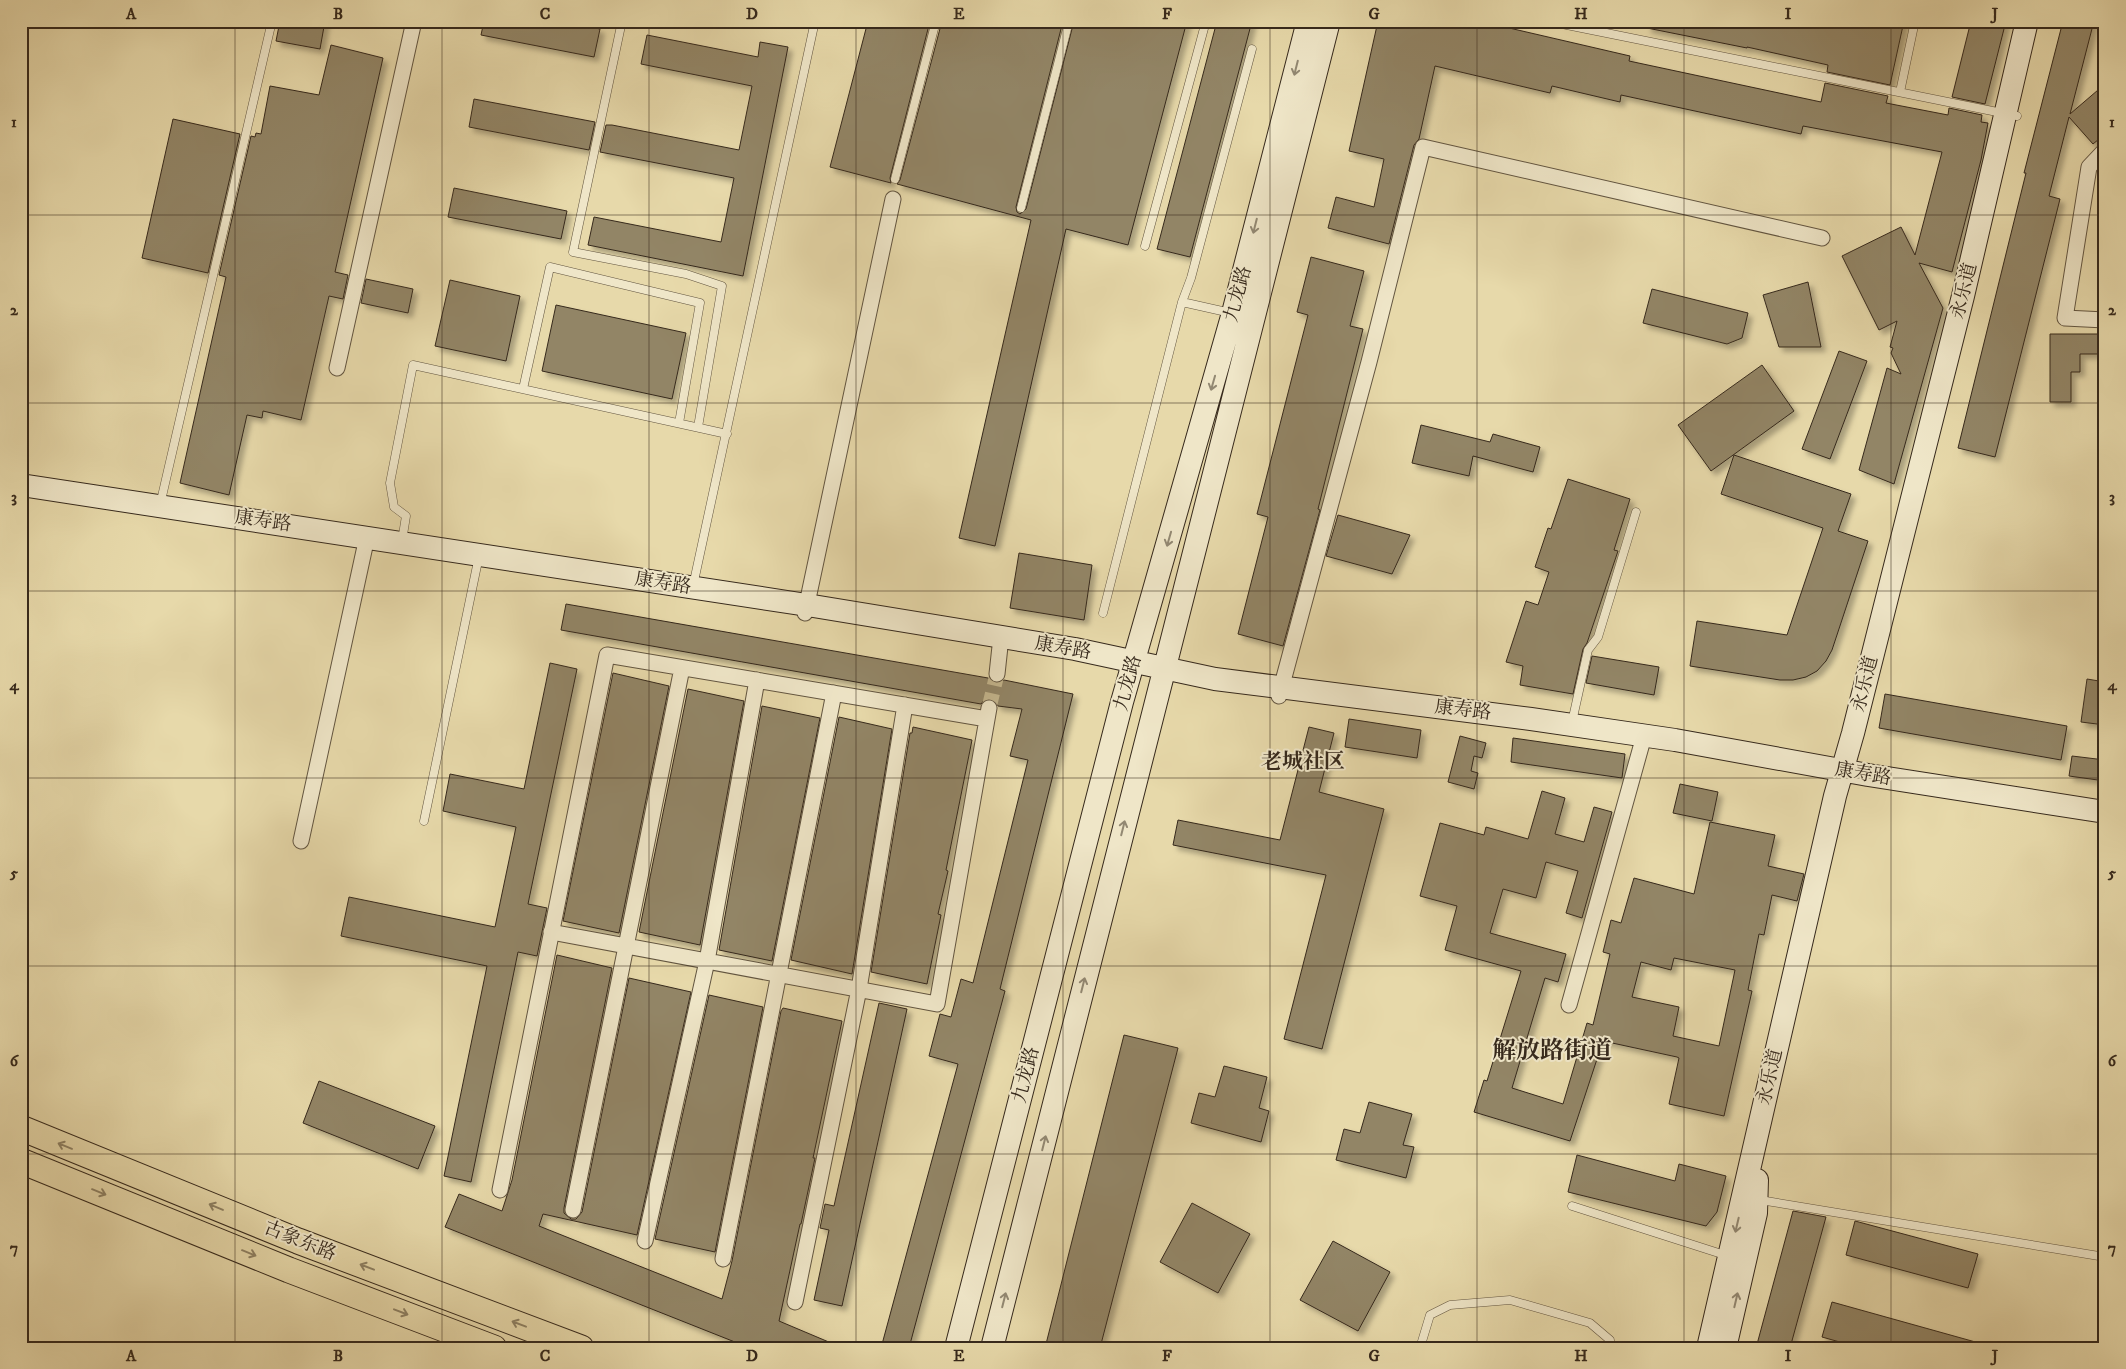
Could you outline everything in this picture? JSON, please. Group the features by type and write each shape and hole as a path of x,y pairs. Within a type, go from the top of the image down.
{"main road":[{"name":"古象东路","path":"21,1128 298,1241 581,1348"},
{"name":"古象东路","path":"21,1161 289,1270 494,1348"}],"street":[{"path":"337,368 414,21"},
{"name":"九龙路","path":"956,1348 1132,667 1233,313 1308,21"},
{"name":"九龙路","path":"992,1348 1329,21"},
{"name":"永乐道","path":"1708,1348 1730,1256 1750,1198 1846,777 1865,734 1975,301 2027,21"},
{"name":"永乐道","path":"2011,114 2040,21"},
{"path":"1280,692 1366,372 1423,147 1822,238"},
{"path":"2105,150 2089,167 2065,318 2105,320"},
{"path":"806,611 893,199"},
{"name":"康寿路","path":"21,485 159,511 478,559 1000,643 1162,673 1214,689 1280,692 1570,730 1643,741 2105,822"},
{"name":"康寿路","path":"21,496 159,511"},
{"path":"301,841 366,542"},
{"path":"997,674 1000,643"},
{"path":"500,1190 551,932 607,655 905,705 988,714 937,1004 551,932"},
{"path":"573,1210 682,668"},
{"path":"645,1241 707,961 757,680"},
{"path":"723,1259 834,693"},
{"path":"795,1302 859,990 905,705"},
{"path":"1569,1004 1643,741"},
{"name":"康寿路","path":"1846,777 2105,812"},
{"name":"永乐道","path":"1725,1348 1756,1213 1750,1198"}],"lane":[{"path":"159,511 272,21"},
{"path":"622,21 573,252 686,274 722,286 698,427"},
{"path":"692,593 815,21"},
{"path":"895,179 936,21"},
{"path":"1021,208 1069,21"},
{"path":"1145,246 1206,21"},
{"path":"1547,21 2011,114"},
{"path":"1900,92 1915,21"},
{"path":"1103,614 1182,302 1191,278 1252,49"},
{"path":"523,389 550,267 700,303 679,423"},
{"path":"1182,302 1233,313"},
{"path":"401,548 406,516 394,507 390,483 413,365 727,434"},
{"path":"1570,730 1588,650 1598,637 1636,512"},
{"path":"424,821 478,559"},
{"path":"1750,1198 2105,1257"},
{"path":"1572,1206 1730,1256"},
{"path":"1420,1348 1430,1315 1450,1305 1510,1300 1590,1323 1610,1340 1610,1348"}],"building":[{"path":"280,21 325,21 320,49 276,41"},
{"path":"484,21 561,21 600,29 594,57 481,35"},
{"path":"868,21 930,21 890,178 891,183 830,167"},
{"path":"942,21 1063,21 1016,207 1017,212 1020,214 1026,209 1074,21 1187,21 1128,245 1066,229 995,546 959,538 1031,220 897,184 900,180"},
{"path":"1217,21 1252,21 1190,257 1157,249"},
{"path":"1378,21 1479,21 1630,56 1629,61 1821,102 1825,83 1888,96 1886,103 1948,115 1949,108 1982,115 1981,122 1988,123 1981,160 1952,272 1919,263 1943,308 1894,484 1859,470 1887,368 1901,374 1891,353 1893,348 1890,347 1897,321 1879,330 1842,256 1901,227 1915,255 1942,152 1803,126 1801,134 1621,95 1620,102 1552,86 1550,93 1435,66 1419,139 1414,145 1389,244 1328,228 1336,197 1374,207 1384,159 1349,151"},
{"path":"1648,21 1904,21 1890,85 1827,72 1828,65 1647,28"},
{"path":"1971,21 2006,21 1985,104 1952,97"},
{"path":"2063,21 2094,21 2070,114 2105,84 2105,134 2093,144 2069,117 2049,196 2060,199 1995,457 1958,448 2026,173 2024,173"},
{"path":"647,35 758,57 760,42 788,47 743,276 588,245 594,217 721,242 734,178 600,152 606,125 739,150 752,86 641,64"},
{"path":"331,45 383,58 335,272 348,275 343,299 329,296 301,420 263,411 262,418 247,415 229,495 180,483 226,277 219,275 251,136 255,137 256,133 261,134 270,86 319,95"},
{"path":"474,99 595,122 589,150 469,127"},
{"path":"173,119 240,134 208,273 142,258"},
{"path":"454,188 567,211 561,239 448,217"},
{"path":"1311,257 1364,271 1350,326 1363,329 1318,509 1320,510 1283,646 1238,634 1268,517 1257,514 1308,315 1297,312"},
{"path":"366,279 413,289 408,313 361,303"},
{"path":"450,280 520,296 506,361 435,346"},
{"path":"1808,282 1821,347 1779,347 1763,295"},
{"path":"1652,289 1748,313 1742,338 1727,344 1643,323"},
{"path":"556,305 686,333 672,399 542,371"},
{"path":"2050,334 2105,334 2105,354 2080,354 2080,372 2071,372 2071,402 2050,402"},
{"path":"1839,351 1867,361 1830,459 1802,449"},
{"path":"1762,365 1794,411 1711,471 1678,425"},
{"path":"1421,425 1490,442 1493,434 1540,447 1533,472 1473,456 1469,476 1412,463"},
{"path":"1734,455 1851,494 1838,531 1868,541 1832,650 1826,661 1817,671 1806,677 1780,680 1690,666 1697,621 1787,635 1823,528 1721,494"},
{"path":"1568,479 1630,499 1614,550 1618,551 1587,643 1583,649 1573,694 1520,685 1523,666 1506,662 1526,601 1538,605 1549,572 1535,567 1548,528 1551,529"},
{"path":"1338,515 1410,535 1392,574 1326,556"},
{"path":"1019,553 1092,565 1084,620 1010,608"},
{"path":"566,604 988,678 996,683 1004,680 1073,694 1000,989 1005,991 909,1348 881,1348 958,1064 929,1056 940,1014 951,1017 961,979 973,983 1028,760 1010,756 1022,709 998,706 991,699 985,699 981,704 561,630"},
{"path":"1592,656 1659,667 1654,695 1586,683"},
{"path":"550,663 577,669 528,904 547,908 537,956 518,952 471,1182 444,1176 487,966 341,936 349,897 495,927 516,827 443,811 450,774 524,789"},
{"path":"613,673 669,686 619,933 563,921"},
{"path":"2087,679 2105,682 2105,725 2081,722"},
{"path":"688,689 744,701 700,945 639,932"},
{"path":"1885,694 2067,726 2061,760 1879,728"},
{"path":"762,706 820,718 772,961 719,950"},
{"path":"839,717 892,729 852,974 791,960"},
{"path":"1349,719 1421,730 1417,758 1345,747"},
{"path":"913,727 972,740 946,870 948,871 938,914 941,915 927,984 871,972 910,733 912,733"},
{"path":"1309,727 1334,733 1319,792 1384,809 1322,1049 1284,1039 1326,875 1173,845 1178,820 1280,840"},
{"path":"1460,736 1486,743 1482,758 1474,756 1471,771 1478,773 1474,789 1448,782"},
{"path":"1513,738 1625,754 1622,778 1511,762"},
{"path":"2072,756 2105,760 2105,781 2069,776"},
{"path":"1680,784 1718,792 1712,821 1673,813"},
{"path":"1542,791 1565,798 1555,834 1584,842 1594,807 1612,812 1582,918 1566,913 1578,871 1546,862 1536,898 1503,889 1490,933 1566,954 1558,982 1545,978 1512,1088 1563,1104 1587,1023 1593,1025 1610,954 1603,952 1611,920 1621,923 1634,878 1694,894 1710,822 1775,835 1768,866 1804,874 1797,901 1772,895 1764,935 1759,934 1748,990 1752,991 1724,1116 1669,1104 1679,1058 1603,1041 1570,1141 1474,1112 1484,1080 1487,1081 1521,971 1445,950 1457,906 1420,896 1440,823 1484,835 1486,827 1528,839","holes":["1674,958 1735,970 1719,1046 1673,1036 1679,1007 1632,997 1641,962 1671,970"]},
{"path":"557,955 612,968 564,1208 564,1213 571,1219 576,1219 582,1212 629,978 691,992 637,1235 543,1214 539,1226 722,1299 732,1261 781,1011 783,1008 842,1021 813,1158 815,1158 779,1321 843,1348 750,1348 445,1227 459,1194 502,1211 512,1180"},
{"path":"709,995 763,1007 715,1252 655,1239"},
{"path":"879,1003 907,1009 842,1306 814,1300 829,1230 820,1228 825,1204 834,1206"},
{"path":"1124,1035 1178,1048 1100,1348 1045,1348"},
{"path":"1224,1066 1267,1077 1259,1108 1269,1111 1261,1142 1191,1123 1199,1093 1215,1097"},
{"path":"319,1081 435,1126 418,1169 303,1123"},
{"path":"1369,1102 1412,1114 1403,1145 1414,1147 1406,1178 1336,1160 1344,1129 1360,1133"},
{"path":"1577,1155 1675,1181 1679,1164 1726,1176 1717,1212 1706,1226 1568,1192"},
{"path":"1192,1203 1250,1234 1218,1293 1160,1262"},
{"path":"1793,1211 1826,1217 1790,1348 1756,1348"},
{"path":"1855,1221 1978,1254 1968,1288 1846,1255"},
{"path":"1333,1241 1390,1272 1358,1331 1300,1300"},
{"path":"1832,1302 1979,1343 1979,1348 1861,1348 1822,1337"}],"tunnel":[{"path":"989,708 997,674"}],"district":[{"name":"老城社区","path":"1303,762"},
{"name":"解放路街道","path":"1552,1051"}]}
